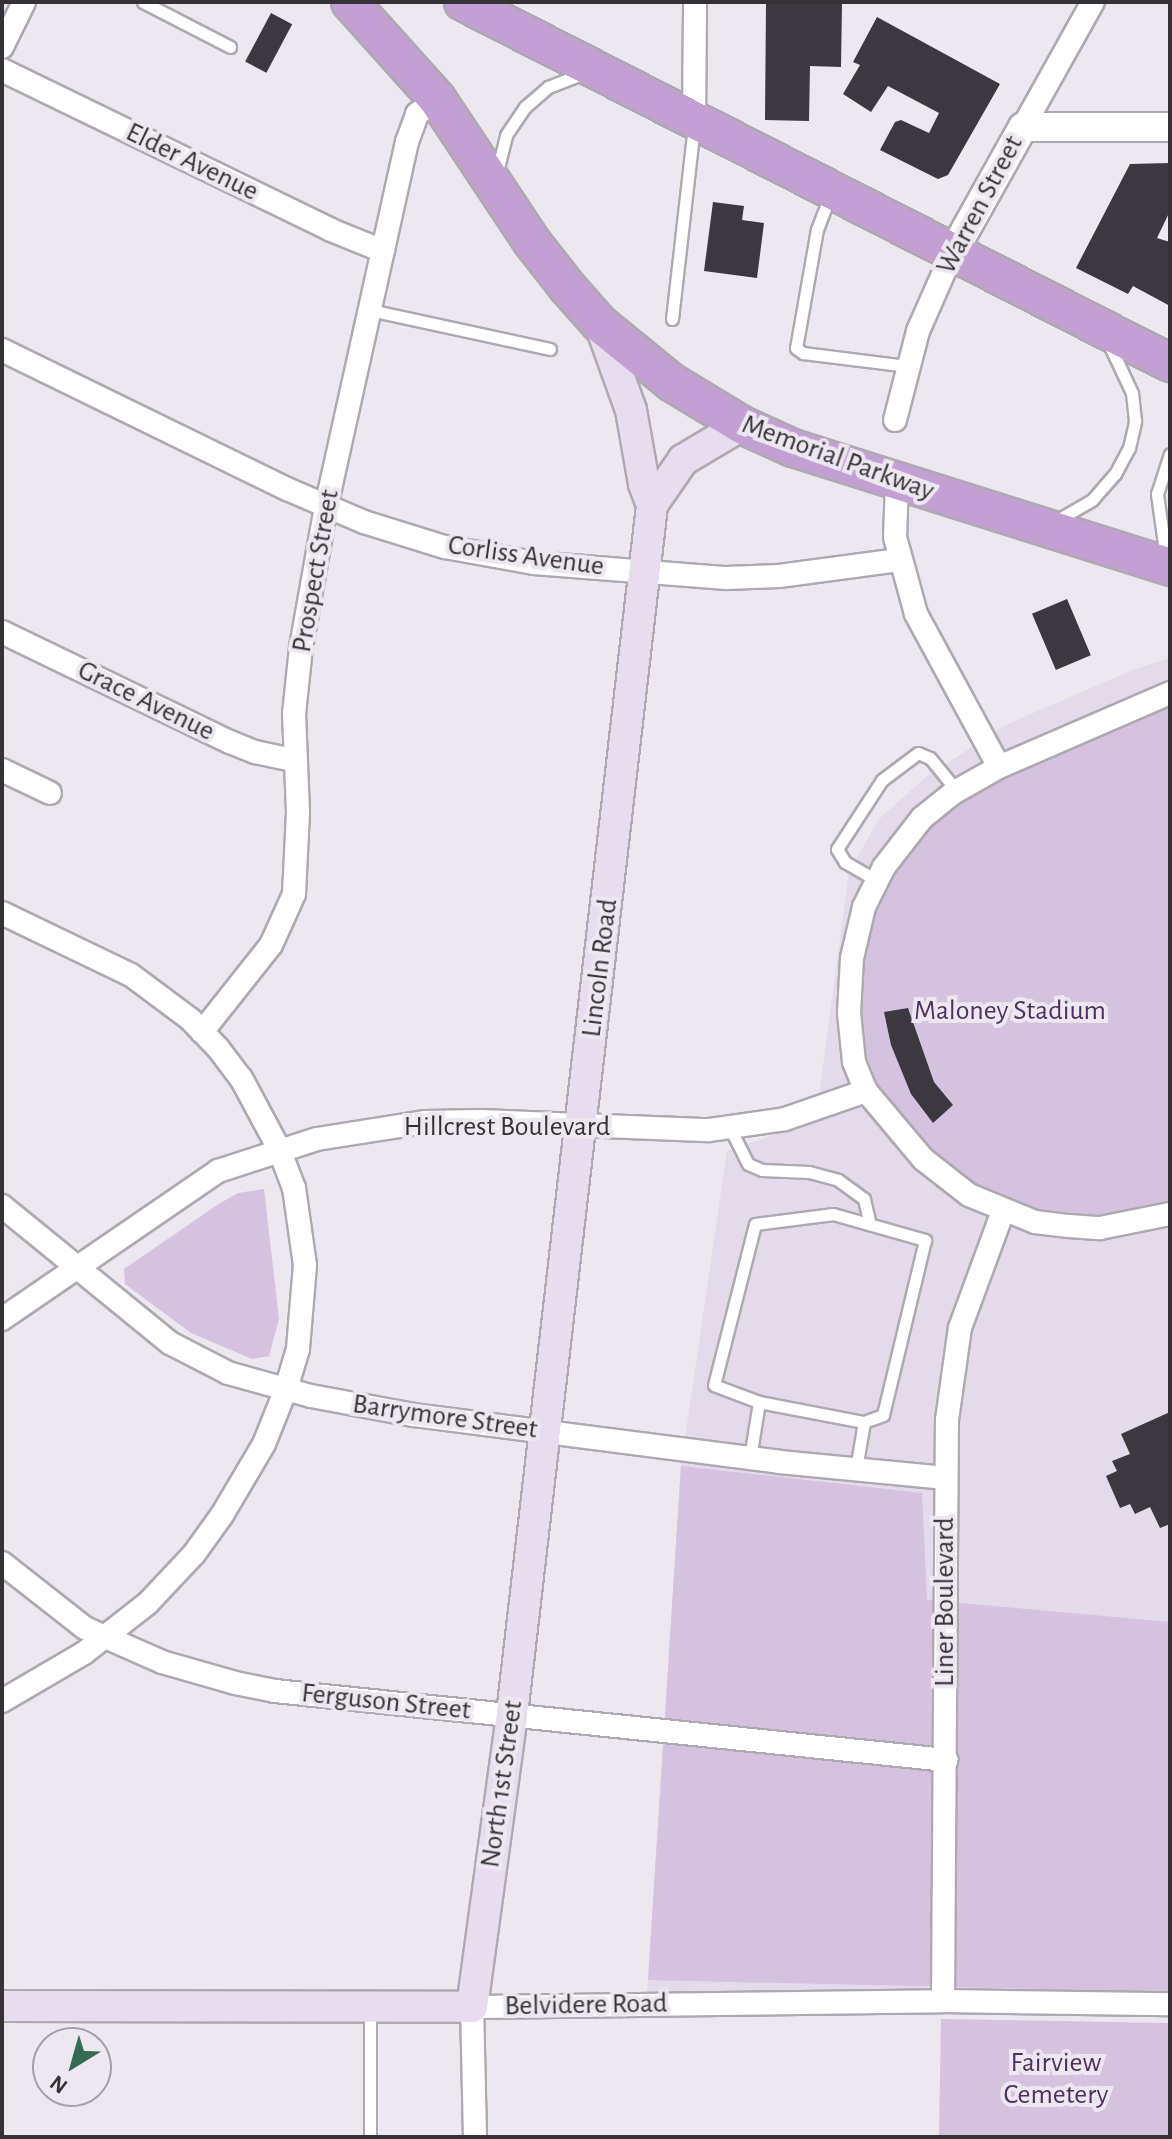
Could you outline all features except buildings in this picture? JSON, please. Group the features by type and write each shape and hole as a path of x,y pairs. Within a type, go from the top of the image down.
{"highway":[{"name":"Memorial Parkway","path":"350,2 437,99 549,266 600,324 671,382 742,425 793,448 1169,568"},
{"path":"463,2 831,193 1170,363"}],"main road":[{"name":"Lincoln Road","path":"545,1432 652,505 644,484 631,410 600,324"},
{"name":"Lincoln Road","path":"652,505 683,460 742,425"},
{"name":"North 1st Street","path":"472,2007 512,1714 545,1432"},
{"name":"Belvidere Road","path":"2,2006 472,2007"}],"street":[{"path":"2,47 24,2"},
{"path":"694,123 695,2"},
{"name":"Warren Street","path":"895,420 918,331 952,254 1093,2"},
{"name":"Elder Avenue","path":"2,70 331,230 383,251"},
{"name":"Prospect Street","path":"202,1032 271,945 289,913 298,860 294,760 301,647 326,507 411,126 417,114 437,99"},
{"path":"1023,127 1170,127"},
{"name":"Corliss Avenue","path":"2,350 326,507 404,535 485,556 534,563 752,578 899,560"},
{"path":"897,483 894,508 899,560 927,639 999,767"},
{"name":"Grace Avenue","path":"2,632 230,742 255,752 294,760"},
{"path":"1170,693 999,767 957,791 908,833 876,880 856,934 849,985 854,1062 866,1091 899,1134 944,1178 1003,1211 1035,1222 1100,1228 1170,1214"},
{"path":"2,770 50,793"},
{"path":"2,913 131,975 202,1032 241,1078 279,1149 294,1188 305,1265 300,1336 286,1389 264,1444 194,1554 148,1603 106,1637 2,1701"},
{"name":"Hillcrest Boulevard","path":"2,1319 79,1268 189,1188 218,1171 279,1149 317,1139 426,1122 582,1124 655,1129 730,1128 814,1111 866,1091"},
{"name":"Barrymore Street","path":"2,1206 170,1343 228,1373 388,1411 750,1458 945,1478"},
{"name":"Liner Boulevard","path":"943,2001 947,1420 960,1328 1003,1211"},
{"name":"Ferguson Street","path":"2,1563 49,1602 106,1637 162,1662 275,1691 946,1760"},
{"name":"Belvidere Road","path":"472,2007 943,2001 1170,2004"},
{"name":"North 1st Street","path":"472,2007 475,2137"}],"lane":[{"path":"143,2 230,47"},
{"path":"496,188 501,148 525,107 561,80 593,71"},
{"path":"672,319 694,123"},
{"path":"831,193 817,229 796,348 803,353 908,366"},
{"path":"370,310 550,349"},
{"path":"1043,527 1079,509 1099,493 1115,474 1133,435 1135,407 1129,382 1115,351 1098,327"},
{"path":"1169,568 1159,526 1157,494 1170,454"},
{"path":"876,880 845,862 837,849 882,780 918,753 930,758 957,791"},
{"path":"730,1128 748,1164 762,1170 809,1172 838,1180 864,1199 870,1224"},
{"path":"833,1214 870,1224 925,1240 883,1415 864,1422 759,1402 714,1385 755,1224 833,1214"},
{"path":"750,1458 759,1402"},
{"path":"856,1469 864,1422"},
{"path":"370,2007 370,2137"}],"shaded area":[{"path":"1170,658 1170,1994 647,1994 681,1466 727,1151 791,1129 819,1096 849,872 879,819 927,776 1008,724 1133,670"}],"green space":[{"name":"Maloney Stadium","path":"1170,693 1170,1214 1069,1226 944,1178 854,1062 864,907 937,805"},
{"path":"264,1189 279,1319 269,1356 252,1359 191,1333 125,1284 124,1269 238,1193"},
{"path":"681,1466 922,1493 927,1600 1170,1622 1170,1992 648,1980"},
{"name":"Fairview Cemetery","path":"941,2019 1170,2023 1168,2137 939,2137"}]}
